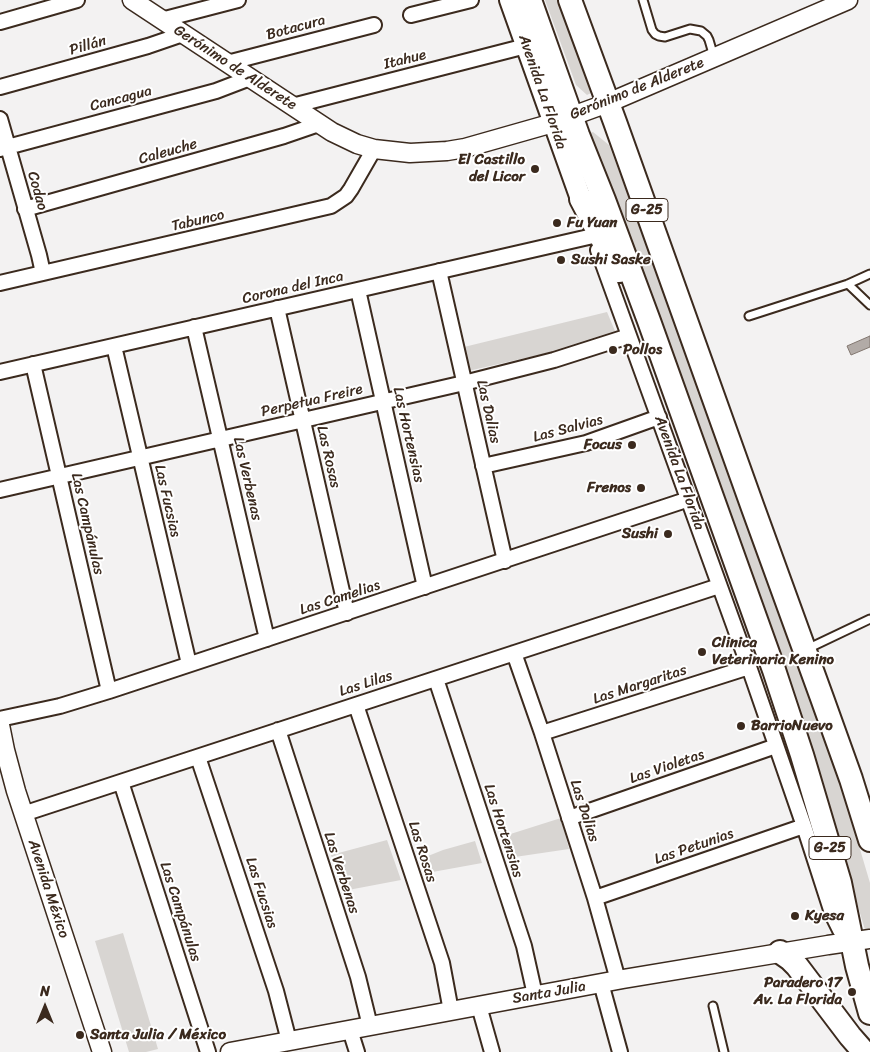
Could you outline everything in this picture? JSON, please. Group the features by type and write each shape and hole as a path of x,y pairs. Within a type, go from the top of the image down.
{"main road":[{"name":"Avenida La Florida","path":"510,0 526,46 604,200 774,670 802,755 840,883 861,941 870,1013"},
{"name":"Avenida La Florida","path":"530,0 581,199"},
{"name":"G-25","path":"570,0 805,650 851,779 870,840"},
{"path":"581,199 607,250 649,321"},
{"path":"720,520 729,526 740,526 752,516 753,508"},
{"path":"780,952 797,966 864,1052"}],"street":[{"path":"0,22 76,0"},
{"name":"Gerónimo de Alderete","path":"132,0 319,124 346,139 374,149 410,153 465,148 562,120 608,103 848,0"},
{"path":"161,20 238,0"},
{"path":"411,16 471,0"},
{"name":"Botacura","path":"227,63 374,25"},
{"name":"Pillán","path":"0,87 148,46 183,34"},
{"name":"Itahue","path":"292,106 526,46"},
{"name":"Cancagua","path":"4,148 216,91 250,78"},
{"name":"Codao","path":"0,119 4,148 25,209 43,273"},
{"name":"Caleuche","path":"25,209 274,139 319,124"},
{"name":"Tabunco","path":"0,282 332,206 346,196 374,149"},
{"name":"Avenida La Florida","path":"581,199 749,668 833,916 840,930 861,941"},
{"name":"Corona del Inca","path":"0,372 593,236"},
{"name":"Las Dalias","path":"439,271 505,561"},
{"name":"Las Hortensias","path":"358,290 425,587"},
{"name":"Las Rosas","path":"277,308 347,613"},
{"name":"Las Verbenas","path":"194,328 267,639"},
{"name":"Perpetua Freire","path":"0,490 464,383 554,360 629,336"},
{"name":"Las Fucsias","path":"114,346 189,664"},
{"name":"Las Campánulas","path":"33,364 109,691"},
{"name":"Las Salvias","path":"483,466 586,443 659,417"},
{"name":"Las Camelias","path":"0,727 689,500"},
{"name":"Las Lilas","path":"23,814 719,586"},
{"name":"Las Dalias","path":"514,653 595,898 620,1052"},
{"name":"Las Margaritas","path":"542,733 749,668"},
{"name":"Las Hortensias","path":"436,679 524,946 535,995"},
{"name":"Las Rosas","path":"356,705 442,963 451,1011"},
{"name":"Avenida México","path":"0,727 23,814 102,1052"},
{"name":"Las Verbenas","path":"278,730 358,977 370,1026"},
{"name":"Las Violetas","path":"569,818 776,746"},
{"name":"Las Fucsias","path":"198,756 276,991 289,1041"},
{"name":"Las Campánulas","path":"122,782 208,1052"},
{"name":"Las Petunias","path":"595,898 804,826"},
{"name":"Santa Julia","path":"240,1051 535,995 828,944 861,941"},
{"path":"479,1006 492,1052"},
{"path":"350,1030 357,1052"}],"lane":[{"path":"643,0 655,34 665,37 690,29 701,31 709,40 714,58"},
{"path":"749,316 848,284 870,274"},
{"path":"848,284 870,305"},
{"path":"805,650 870,620"},
{"path":"713,1006 724,1052"}],"shaded area":[{"path":"545,0 564,0 595,91 587,95 576,85"},
{"path":"593,132 609,145 701,387 822,721 870,883 870,932 866,933 827,804 589,133"},
{"path":"607,312 615,331 543,354 468,371 464,347"},
{"path":"870,336 870,347 851,355 847,346"},
{"path":"561,818 569,849 508,858 501,837"},
{"path":"387,840 401,880 343,891 331,855"},
{"path":"475,841 482,863 427,873 423,858"},
{"path":"123,933 158,1049 146,1052 129,1052 95,941"}],"place":[{"name":"El Castillo del Licor","path":"535,169"},
{"name":"Fu Yuan","path":"557,223"},
{"name":"Sushi Saske","path":"561,260"},
{"name":"Pollos","path":"613,350"},
{"name":"Focus","path":"632,445"},
{"name":"Frenos","path":"641,488"},
{"name":"Sushi","path":"668,534"},
{"name":"Clinica Veterinaria Kenino","path":"702,652"},
{"name":"BarrioNuevo","path":"741,726"},
{"name":"Kyesa","path":"795,916"},
{"name":"Paradero 17 Av. La Florida","path":"852,992"},
{"name":"Santa Julia / México","path":"80,1035"}]}
